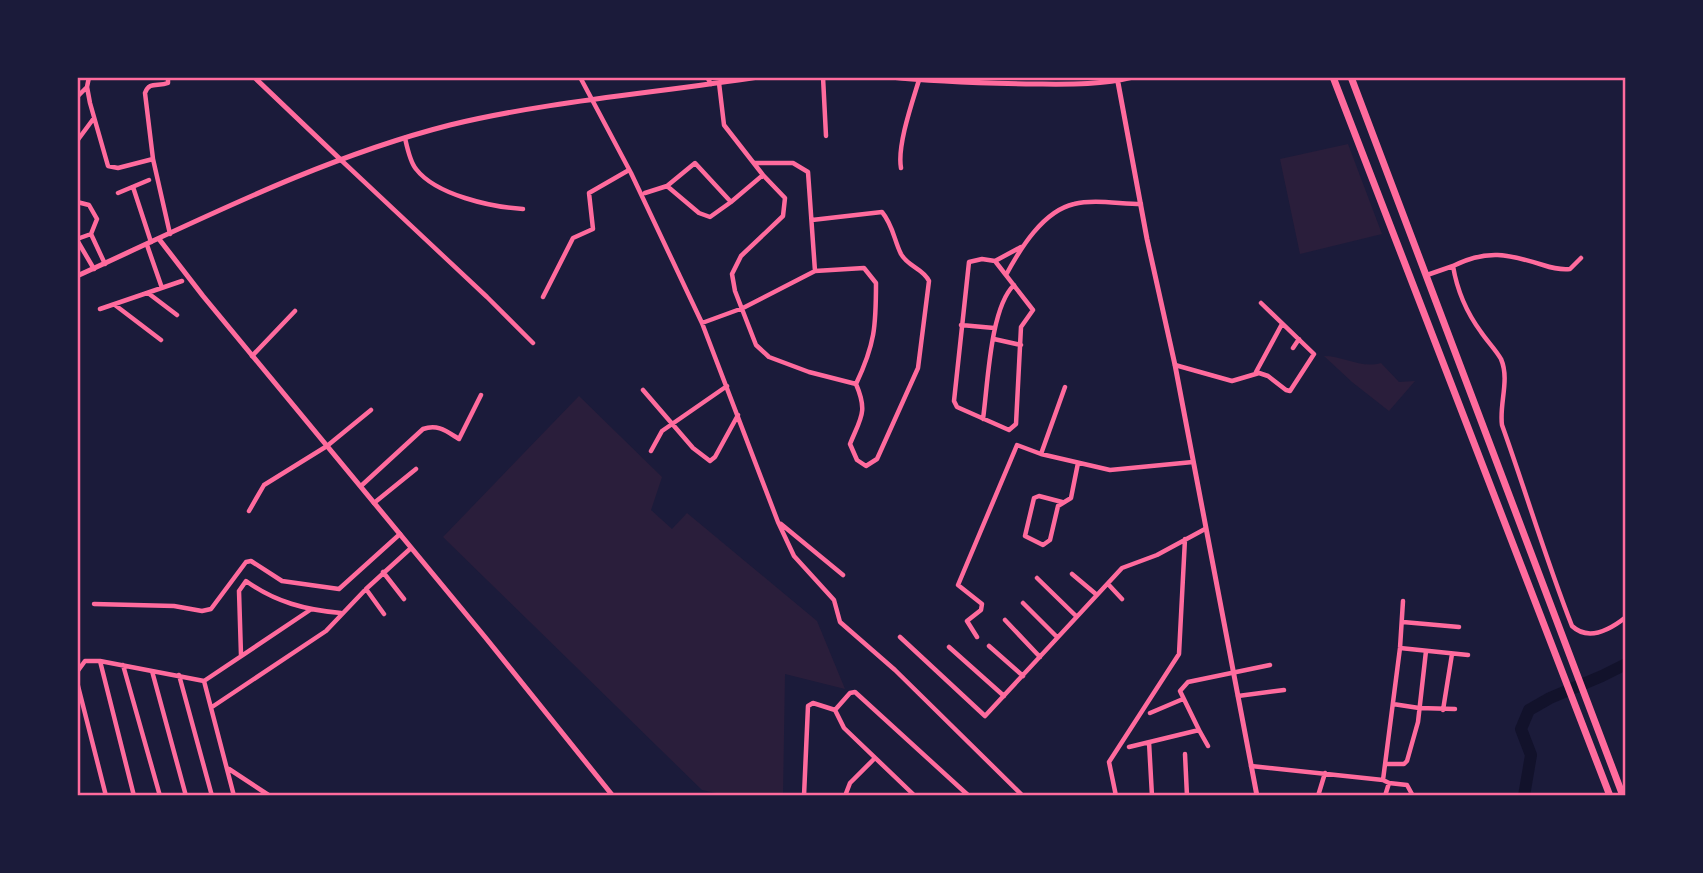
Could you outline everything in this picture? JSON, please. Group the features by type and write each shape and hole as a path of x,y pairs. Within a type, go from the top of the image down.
{"highway":[{"path":"1333,77 1610,796"},
{"path":"1352,77 1623,796"}],"street":[{"path":"89,77 87,87 108,166 118,168 153,159"},
{"path":"168,77 168,83 152,84 145,93 153,159 171,234"},
{"path":"254,77 487,296 533,343"},
{"path":"580,77 629,170 702,323 778,522 794,556 834,600 840,622 895,670 1023,796"},
{"path":"707,77 711,84"},
{"path":"77,276 341,160 405,138 451,125 593,100 758,77"},
{"path":"823,77 826,136"},
{"path":"891,77 1046,84 1094,84 1133,77"},
{"path":"1118,79 1256,796"},
{"path":"901,169 903,142 919,80"},
{"path":"719,83 724,125 785,198 783,215 741,256 732,274 756,345 769,357 809,372 856,384"},
{"path":"77,97 87,87"},
{"path":"77,141 94,118"},
{"path":"405,138 416,169 442,190 503,208 523,209"},
{"path":"645,193 667,186 695,163 731,202"},
{"path":"754,163 793,163 808,172 815,271"},
{"path":"543,297 573,238 593,229 589,193 629,170"},
{"path":"667,186 706,216 713,216 763,174"},
{"path":"118,193 149,180"},
{"path":"132,187 162,288"},
{"path":"77,202 89,205 96,214 96,225 91,234 77,240 94,269"},
{"path":"995,261 1033,310 1021,327 1015,426 1007,430 957,407 954,401 969,262 982,259 995,261 1021,247 1056,212 1071,205 1140,204"},
{"path":"702,323 743,308 815,271 864,268 876,283 873,344 856,384 864,402 863,414 850,444 858,460 866,466 877,459 918,368 929,281 925,272 910,265 902,255 890,222 882,212 811,220"},
{"path":"91,234 105,264"},
{"path":"159,239 613,796"},
{"path":"1006,275 1021,247"},
{"path":"1426,276 1468,259 1491,254 1514,256 1566,270 1581,258"},
{"path":"1453,266 1456,286 1468,310 1500,357 1504,370 1500,415 1502,425 1536,519 1542,547 1572,626 1578,632 1589,634 1615,626 1626,617"},
{"path":"100,309 182,281"},
{"path":"983,419 994,328 1003,300 1014,285"},
{"path":"147,293 177,316"},
{"path":"1175,365 1232,381 1256,372 1290,390 1314,354 1261,303"},
{"path":"114,304 161,340"},
{"path":"252,356 295,311"},
{"path":"1256,372 1282,324"},
{"path":"961,325 994,328"},
{"path":"994,339 1021,345"},
{"path":"1293,348 1298,339"},
{"path":"651,451 657,437 727,386"},
{"path":"1041,454 1065,387"},
{"path":"643,390 694,448 711,461 738,415"},
{"path":"361,486 424,429 433,426 442,428 459,439 481,396"},
{"path":"249,511 264,485 327,446 371,410"},
{"path":"977,637 967,621 981,610 982,604 958,585 1017,445 1041,454 1110,470 1193,462"},
{"path":"1062,502 1056,510 1047,544 1043,545 1025,536 1034,498 1039,496 1067,502 1071,498 1078,463"},
{"path":"374,503 416,469"},
{"path":"778,522 843,575"},
{"path":"900,637 985,716 1122,568 1157,555 1205,529"},
{"path":"94,604 174,606 202,611 211,609 246,562 251,561 282,581 339,589 400,534"},
{"path":"1116,796 1109,762 1179,654 1185,538"},
{"path":"212,707 326,631 341,613 411,548"},
{"path":"383,572 404,599"},
{"path":"1072,574 1097,596"},
{"path":"1037,578 1077,616"},
{"path":"241,656 239,591 246,581 274,598 310,610 341,613"},
{"path":"1108,583 1122,598"},
{"path":"366,589 384,614"},
{"path":"1385,796 1403,601"},
{"path":"1023,603 1058,637"},
{"path":"77,672 85,661 100,660 204,681 310,610"},
{"path":"1005,620 1040,657"},
{"path":"1403,622 1459,627"},
{"path":"989,646 1023,676"},
{"path":"949,647 1004,696"},
{"path":"1400,648 1468,655"},
{"path":"1387,764 1406,763 1417,726 1426,651"},
{"path":"1443,710 1451,654"},
{"path":"100,660 134,796"},
{"path":"123,665 160,796"},
{"path":"1208,746 1180,691 1188,682 1270,665"},
{"path":"152,671 186,796"},
{"path":"179,676 212,796"},
{"path":"204,681 234,796"},
{"path":"77,682 106,796"},
{"path":"1238,696 1283,690"},
{"path":"835,710 850,693 858,694 969,796"},
{"path":"1150,713 1183,699"},
{"path":"804,796 808,706 813,703 835,710 844,728 915,796"},
{"path":"1394,704 1455,709"},
{"path":"1129,747 1199,730"},
{"path":"1149,742 1152,796"},
{"path":"1185,754 1187,796"},
{"path":"845,796 848,788 874,758"},
{"path":"1251,766 1407,785 1413,796"},
{"path":"228,768 270,796"},
{"path":"1318,796 1325,773"},
{"path":"848,788 852,796"}],"shaded area":[{"path":"1348,144 1382,234 1300,254 1280,159"},
{"path":"1324,356 1367,364 1381,363 1399,382 1415,381 1389,411"},
{"path":"579,396 662,477 651,510 672,529 687,513 817,621 845,689 785,674 783,796 730,796 702,790 443,537"}],"waterway":[{"path":"1524,796 1531,755 1521,729 1529,710 1626,664"}]}
